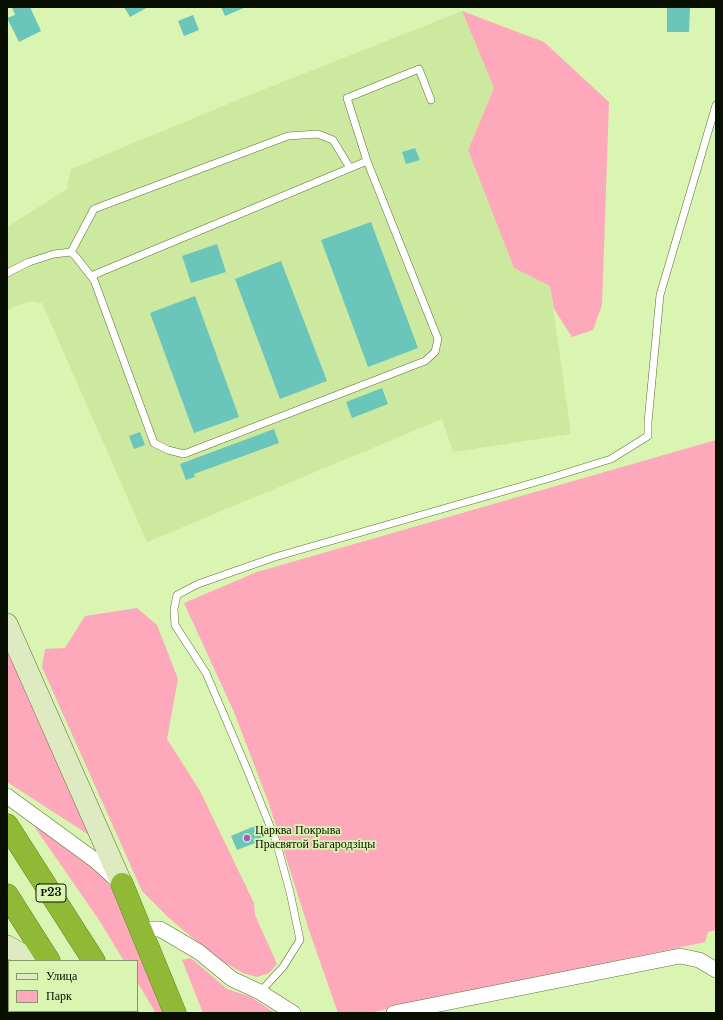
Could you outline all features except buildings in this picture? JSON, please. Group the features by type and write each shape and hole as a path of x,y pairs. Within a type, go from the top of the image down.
{"highway":[{"name":"Р23","path":"7,824 93,960"},
{"path":"122,884 175,1013"},
{"path":"7,895 48,960"}],"street":[{"path":"7,624 122,884"},
{"path":"7,796 96,862 122,884"},
{"path":"141,929 160,929 199,952 232,979 260,992 293,1013"},
{"path":"7,946 32,960"},
{"path":"394,1013 680,956 699,960 716,970"}],"lane":[{"path":"71,252 95,283 154,443 168,450 184,454 425,361 435,352 438,339 367,161 347,98 419,69 431,100"},
{"path":"260,992 283,967 300,940 290,892 273,834 248,769 206,673 174,625 174,609 177,595 198,584 276,557 550,478 611,458 648,436 660,295 716,105"},
{"path":"71,252 94,209 288,136 318,134 333,140 350,168"},
{"path":"91,276 367,161"},
{"path":"7,273 29,262 54,254 71,252"}],"shaded area":[{"path":"462,11 494,88 468,150 514,268 550,286 571,434 453,452 442,419 147,542 42,303 31,301 13,307 7,311 7,227 67,189 71,169 240,99"}],"green space":[{"path":"462,11 544,42 609,102 602,305 593,330 572,337 554,309 550,286 514,268 468,150 494,88"},
{"path":"716,440 716,930 708,932 705,942 701,943 369,1013 338,1013 309,930 268,801 234,712 184,603 257,572"},
{"path":"137,608 157,625 178,679 167,739 200,791 254,903 255,915 277,964 269,973 257,977 243,973 215,957 169,918 142,891 42,667 45,649 65,648 85,616"},
{"path":"7,652 17,671 89,835 7,782"},
{"path":"34,826 53,834 101,874 121,901 168,1013 156,1013 138,984 138,960 123,960 99,920"},
{"path":"191,958 227,989 251,997 275,1013 203,1013 182,960"}],"place":[{"name":"Царква Покрыва Прасвятой Багародзіцы","path":"247,838"}]}
